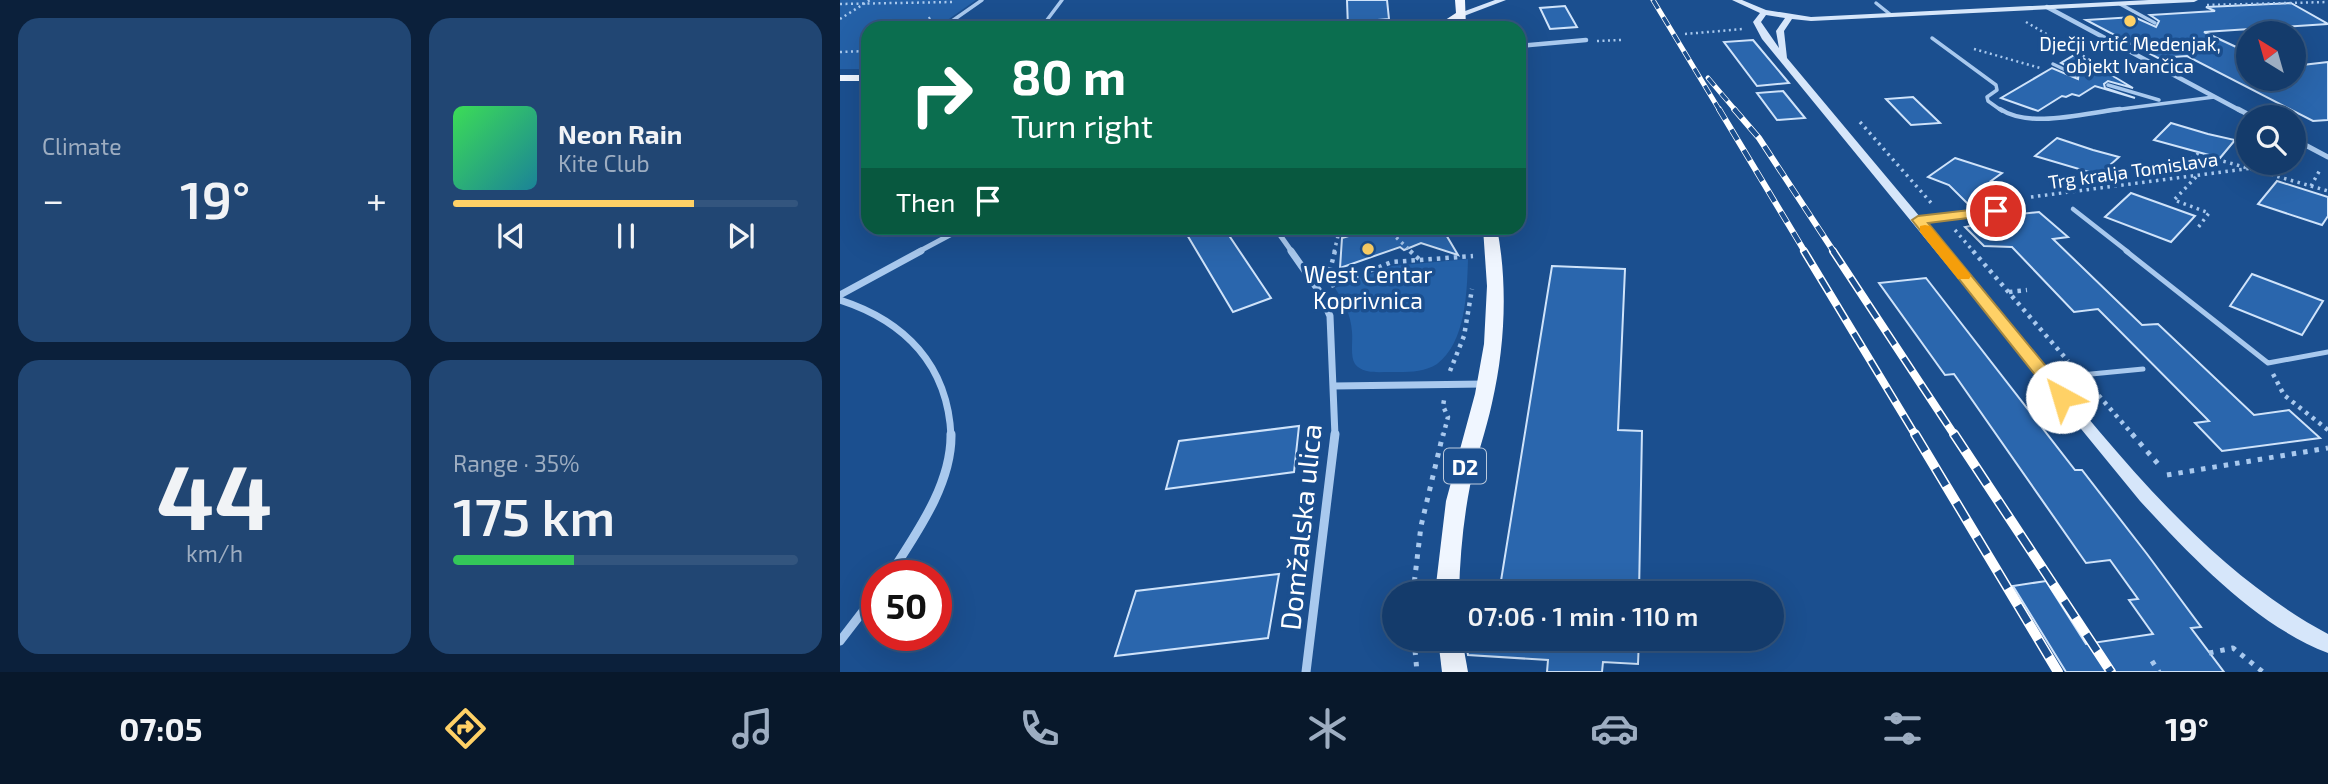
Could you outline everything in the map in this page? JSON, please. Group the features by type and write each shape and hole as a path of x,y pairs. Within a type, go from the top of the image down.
{"main road":[{"path":"1460,0 1461,21"},
{"path":"1450,21 1475,7 1502,0"},
{"path":"1735,0 1763,12 1789,18 1828,19 1960,9 2194,0"},
{"path":"1763,12 1758,17 1758,25 2123,471 2182,536 2227,578 2269,611 2328,644"},
{"path":"1784,57 1780,31 1789,18"},
{"path":"840,78 861,78"},
{"name":"D2","path":"1448,581 1449,550 1463,473 1487,384 1495,330 1496,269 1491,235"},
{"path":"1452,651 1455,672"}],"street":[{"path":"2047,7 2236,108"},
{"path":"1526,45 1586,40"},
{"path":"2306,145 2328,156"},
{"path":"840,298 951,235"},
{"name":"Domžalska ulica","path":"1280,235 1319,291 1329,316 1334,386 1334,460 1306,672"},
{"path":"840,298 889,321 912,339 934,368 950,403 952,442 938,488 926,516 899,560"},
{"path":"1334,386 1487,384"},
{"path":"840,641 861,614"}],"lane":[{"path":"952,21 982,0"},
{"path":"1046,21 1062,0"},
{"path":"1876,3 1891,15"},
{"path":"2120,4 2155,23"},
{"path":"1932,38 1996,85 1997,90 1987,97 1988,101 2017,119 2031,120 2162,101 2214,97"},
{"path":"2053,64 2076,75"},
{"path":"2108,85 2162,101"},
{"path":"1918,220 2022,208"},
{"name":"Trg kralja Tomislava","path":"2073,209 2268,363"},
{"path":"2268,363 2328,352"},
{"path":"2047,379 2144,369"}],"path":[{"path":"840,19 870,0"},
{"path":"840,4 951,2"},
{"path":"2022,20 2114,73"},
{"path":"1685,34 1755,29"},
{"path":"1586,40 1621,40"},
{"path":"1972,49 2042,69 2065,71"},
{"path":"840,52 861,51"},
{"path":"1859,121 1937,210"},
{"path":"2191,159 2198,154 2236,164"},
{"path":"2311,186 2323,165"},
{"name":"Trg kralja Tomislava","path":"2019,199 2236,170"},
{"path":"2197,175 2174,200 2209,213 2197,229"},
{"path":"2275,175 2328,191"},
{"path":"1948,223 2159,465"},
{"path":"1338,235 1330,270 1340,282"},
{"path":"1393,235 1420,260"},
{"path":"1473,248 1473,267"},
{"path":"1319,291 1392,262 1473,256"},
{"path":"1414,581 1415,554 1429,485 1448,417 1443,407 1447,384 1454,355 1466,327 1474,278"},
{"path":"2008,292 2027,290"},
{"path":"2268,363 2284,395 2328,430"},
{"path":"2167,475 2328,448"},
{"path":"2209,653 2233,648 2263,672"},
{"path":"1415,651 1417,672"},
{"path":"2152,661 2159,672"}],"shaded area":[{"path":"840,0 976,0 946,21 861,21 861,69 840,69"},
{"path":"1468,259 1463,316 1447,355 1437,364 1414,371 1366,371 1355,364 1350,320 1335,288 1392,266"}],"building":[{"path":"1347,0 1387,0 1389,19 1348,21"},
{"path":"2291,3 2328,24 2306,25 2306,21 2236,21 2236,30 2204,32 2236,47 2236,81 2187,56 2158,58 2086,20 2134,17 2156,27 2159,21 2150,15 2215,11 2206,7"},
{"path":"1565,6 1577,27 1550,29 1540,8"},
{"path":"1753,40 1789,83 1757,86 1724,42"},
{"path":"2076,54 2133,88 2108,81 2104,84 2105,88 2135,98 2095,86 2079,96 2062,96 2038,111 2001,98 2052,68 2078,79 2079,72 2061,63"},
{"path":"2328,62 2328,120 2313,121 2306,117 2306,105 2282,105 2255,91 2306,91 2306,65"},
{"path":"1783,91 1805,118 1777,120 1757,93"},
{"path":"1913,97 1940,123 1911,125 1886,99"},
{"path":"2171,123 2235,140 2220,158 2154,140"},
{"path":"2057,138 2119,157 2099,175 2035,156"},
{"path":"1955,158 2002,173 1991,181 2002,185 1994,191 2009,205 1973,209 1949,185 1928,177"},
{"path":"2277,181 2328,197 2328,216 2322,225 2258,204"},
{"path":"2131,193 2195,216 2171,242 2105,217"},
{"path":"2039,212 2068,237 2053,239 2142,325 2158,324 2254,415 2289,410 2320,438 2222,451 2195,423 2209,421 2098,309 2074,312 2012,247 1984,246 1965,227 1975,225 1970,221 1983,220 1981,218"},
{"path":"1187,235 1229,235 1271,298 1233,312"},
{"name":"West Centar Koprivnica","path":"1352,235 1446,235 1458,255 1421,243 1404,250 1400,247 1340,268 1342,238"},
{"path":"1552,266 1625,269 1618,430 1642,431 1639,581 1501,581"},
{"path":"2252,274 2323,301 2302,335 2230,306"},
{"path":"1926,278 2075,470 2082,470 2147,554 2201,627 2191,628 2224,672 2066,672 2013,586 2046,581 2086,644 2153,634 2129,600 2138,599 2110,560 2086,563 1954,374 1945,375 1879,283"},
{"path":"1299,426 1294,472 1166,489 1179,441"},
{"path":"1279,574 1268,638 1115,656 1136,591"},
{"path":"1467,651 1639,651 1638,664 1603,662 1602,672 1547,672 1548,660 1468,655"}],"railway":[{"path":"1653,0 1720,111"},
{"path":"1708,78 1736,111"},
{"path":"1719,109 1805,252"},
{"path":"1734,109 1759,138 1834,252"},
{"path":"1804,251 1916,436"},
{"path":"1833,251 1955,436"},
{"path":"1915,434 2058,672"},
{"path":"1954,434 2111,672"}],"slow traffic":[{"path":"1925,229 1963,276"}],"place":[{"name":"Dječji vrtić Medenjak, objekt Ivančica","path":"2130,21"},
{"name":"West Centar Koprivnica","path":"1368,249"}],"route":[{"path":"1996,211 1918,220 2062,397"}]}
